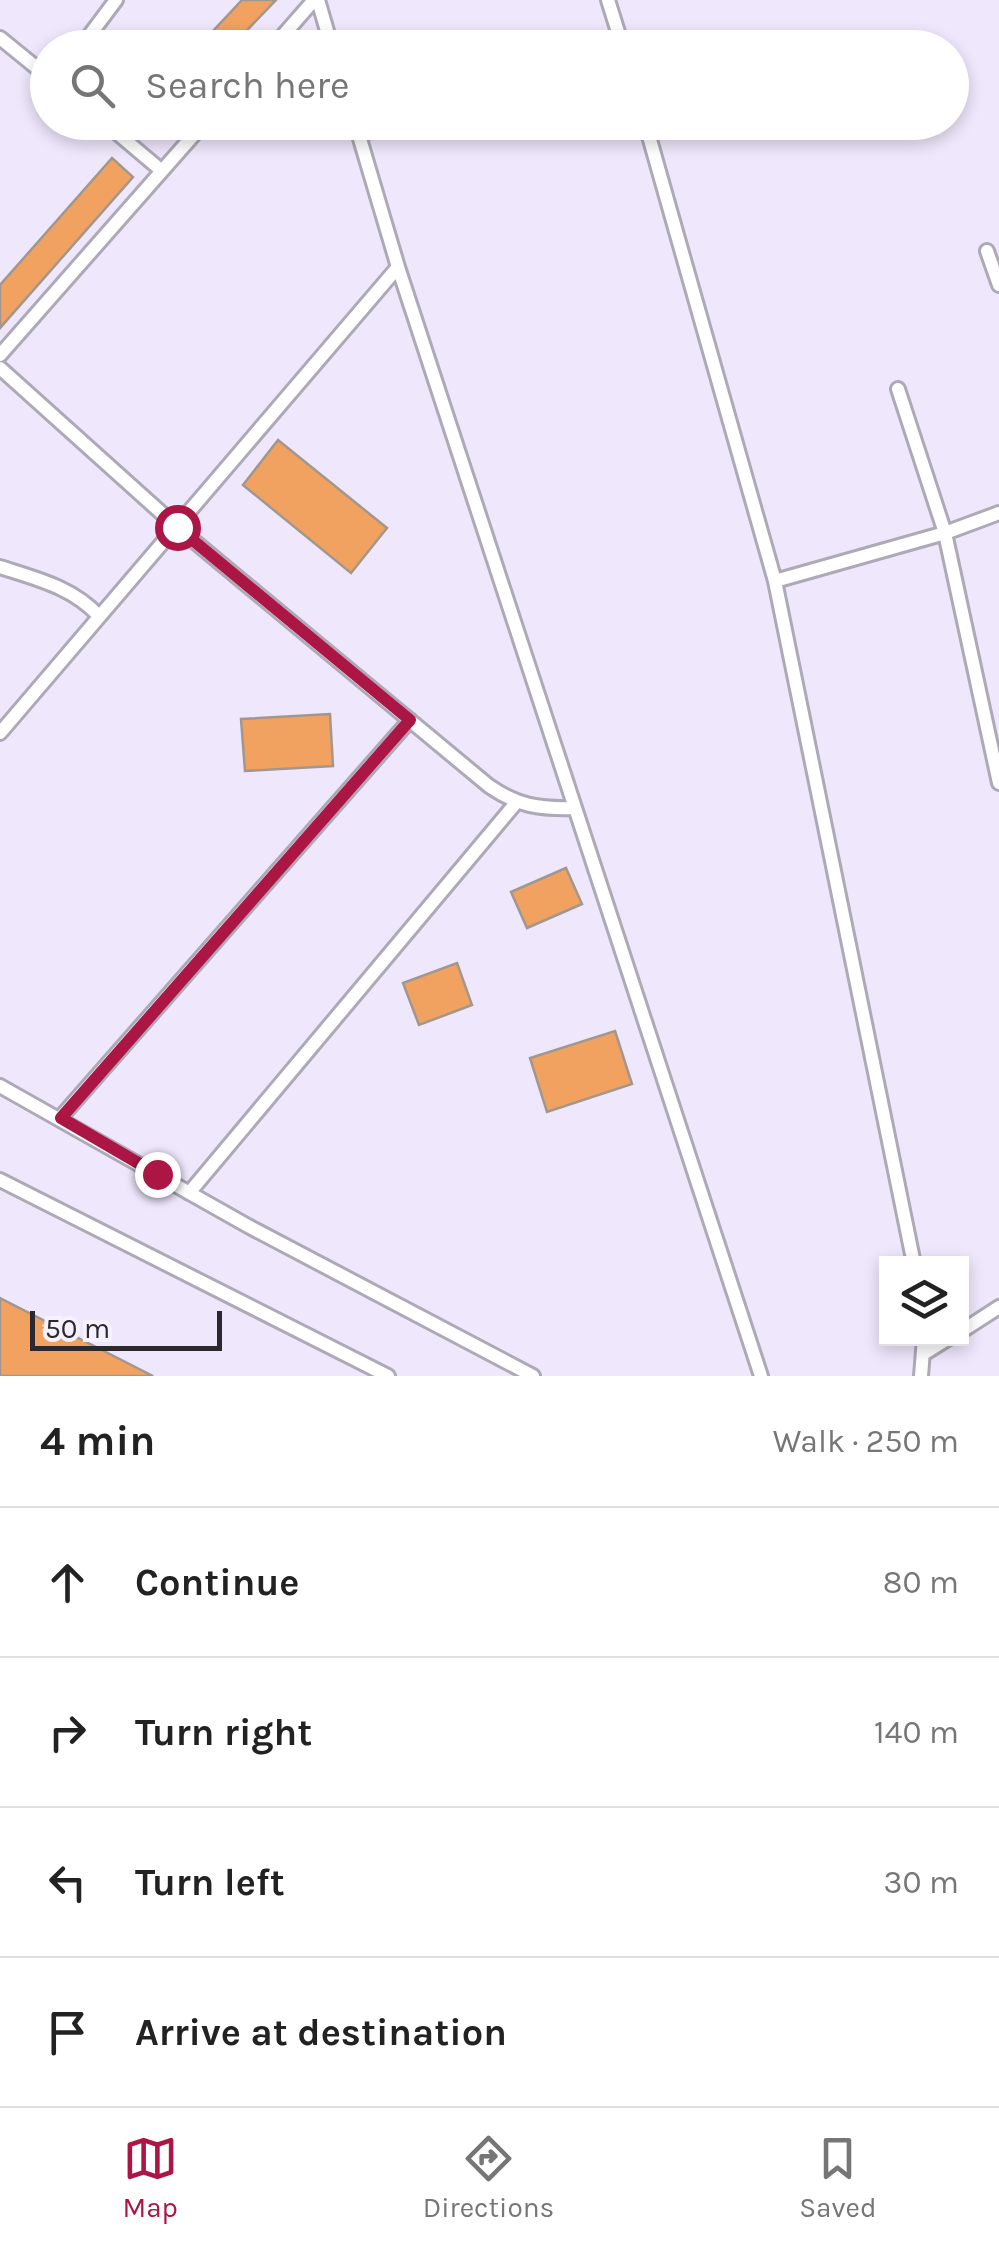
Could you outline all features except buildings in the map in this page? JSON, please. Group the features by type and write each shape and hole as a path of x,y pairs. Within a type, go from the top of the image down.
{"lane":[{"path":"94,30 116,0"},
{"path":"288,30 316,0 326,30"},
{"path":"608,0 617,30"},
{"path":"0,38 30,62"},
{"path":"125,140 162,171"},
{"path":"0,355 189,140"},
{"path":"361,140 398,267 762,1376"},
{"path":"649,140 775,580 912,1256"},
{"path":"987,251 999,284"},
{"path":"0,733 398,267"},
{"path":"0,368 177,527 515,804 539,809 574,808"},
{"path":"898,389 945,533 999,782"},
{"path":"775,580 945,533 999,513"},
{"path":"0,568 60,587 82,598 99,616"},
{"path":"61,1118 410,720"},
{"path":"189,1193 515,804"},
{"path":"0,1077 21,1097"},
{"path":"0,1086 189,1193 533,1376"},
{"path":"0,1180 388,1376"},
{"path":"969,1326 999,1307"},
{"path":"921,1376 925,1346"}],"shaded area":[{"path":"0,0 999,0 999,1376 0,1376"}],"route":[{"path":"157,1174 61,1118 191,965 410,720 177,527"}]}
